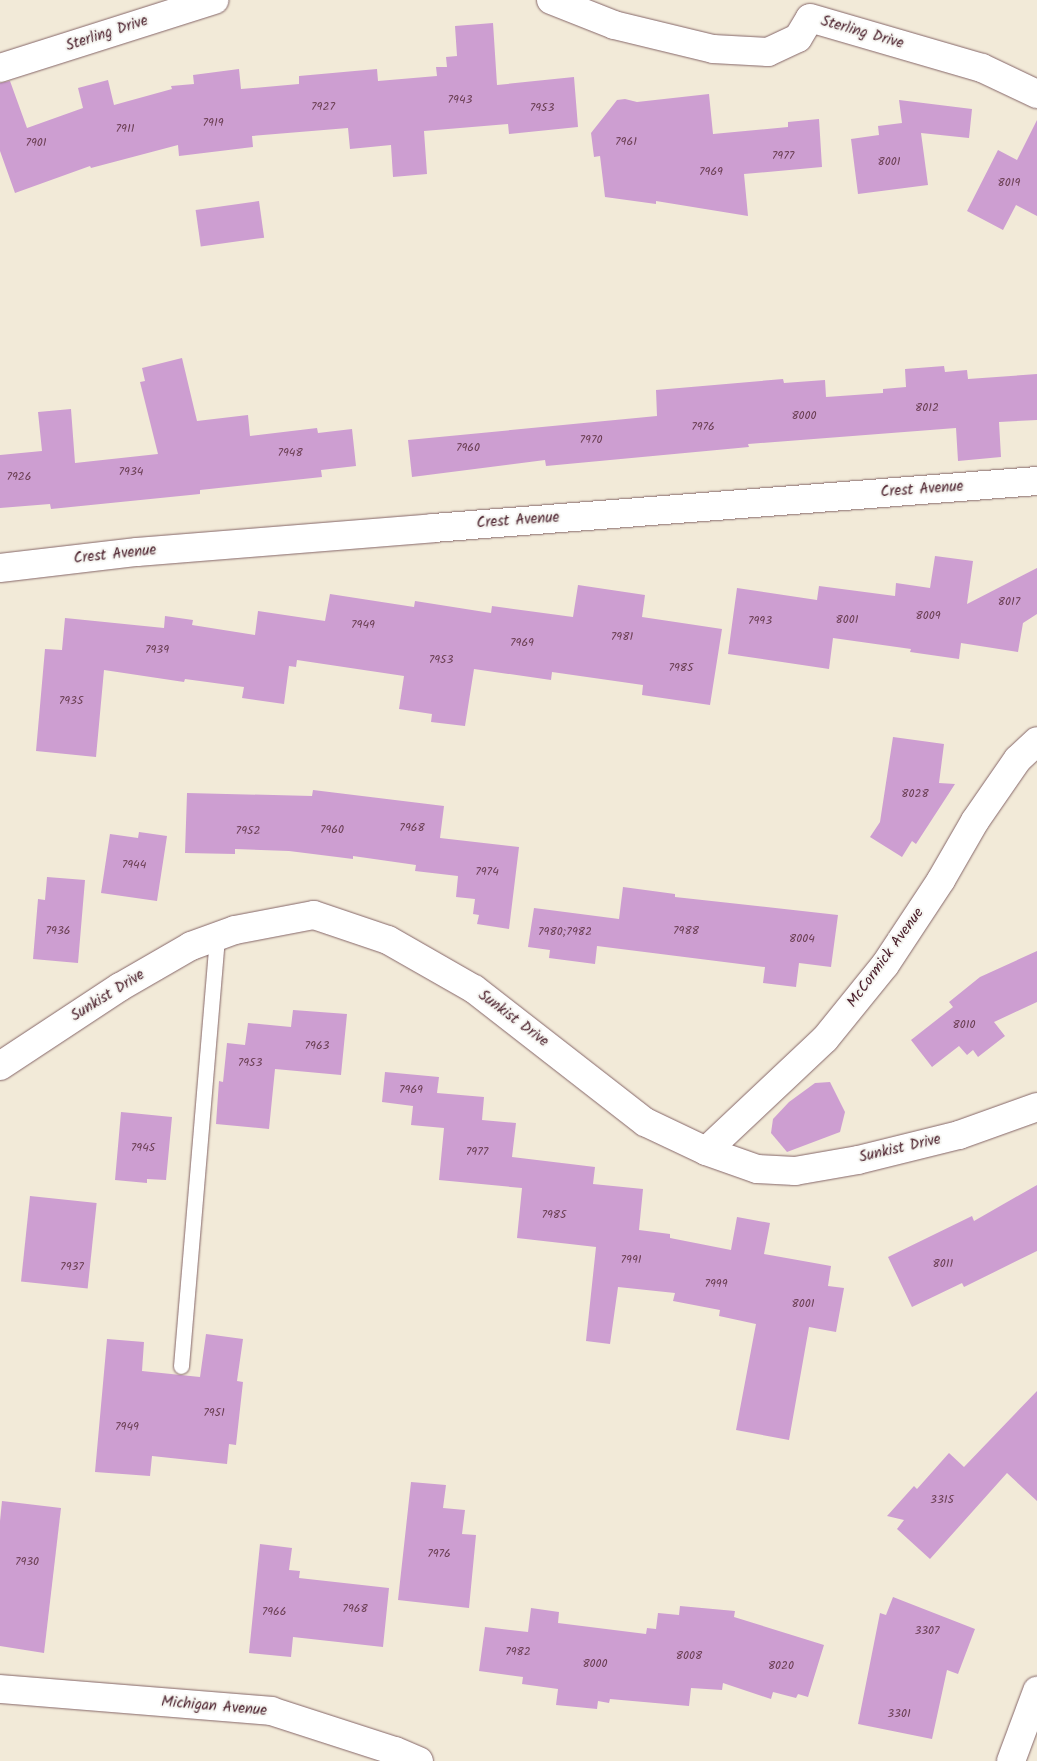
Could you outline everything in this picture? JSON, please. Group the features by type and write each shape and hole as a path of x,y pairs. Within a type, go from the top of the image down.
{"street":[{"name":"Sterling Drive","path":"0,68 214,0"},
{"name":"Sterling Drive","path":"551,0 614,25 713,49 768,52 798,38 812,9 982,68 1037,94"},
{"name":"Crest Avenue","path":"0,568 137,552 1037,481"},
{"name":"McCormick Avenue","path":"706,1151 824,1039 885,965 941,880 975,821 1018,759 1037,741"},
{"name":"Sunkist Drive","path":"0,1066 120,987 191,946 235,930 314,915 388,940 474,989 645,1122 706,1151 758,1169 795,1171 858,1160 959,1135 1037,1107"},
{"name":"Michigan Avenue","path":"0,1689 271,1711 395,1751 420,1761"},
{"path":"1011,1761 1037,1691"}],"lane":[{"path":"181,1366 217,936"}],"building":[{"path":"493,23 497,85 574,77 578,127 509,134 508,124 424,131 427,174 393,177 391,145 350,149 348,128 252,136 253,147 179,156 178,145 91,168 90,166 15,193 0,151 0,83 10,81 27,128 83,108 78,88 108,80 114,105 172,89 171,86 194,84 193,75 239,69 241,89 299,84 299,76 377,69 378,81 437,76 436,67 447,67 446,57 457,56 455,26"},
{"path":"709,94 713,134 788,127 788,122 819,119 822,167 744,174 748,216 656,201 656,204 605,197 600,156 594,157 591,133 617,100 625,99 637,102"},
{"path":"899,100 972,109 969,138 921,133 928,185 858,194 851,139 879,135 878,126 902,123"},
{"path":"1037,120 1037,216 1016,205 1003,230 967,211 998,150 1017,160"},
{"path":"259,201 264,238 201,247 196,210"},
{"path":"182,358 197,421 248,415 250,436 317,428 318,433 352,429 356,466 321,470 322,477 200,490 200,494 51,509 50,504 0,508 0,455 42,451 38,412 71,409 75,463 158,454 140,382 145,381 142,368"},
{"path":"944,366 945,372 967,370 968,379 1037,374 1037,420 999,422 1001,457 958,461 956,428 748,444 749,447 546,466 545,460 412,477 408,440 657,416 656,390 783,379 784,383 825,380 826,397 883,393 883,389 906,387 905,369"},
{"path":"935,556 973,561 967,604 1037,568 1037,614 1023,623 1018,652 961,643 959,659 910,652 911,649 833,638 829,669 728,654 737,588 817,600 819,586 895,596 896,583 930,588"},
{"path":"578,585 645,595 642,617 722,629 710,705 642,695 643,685 552,672 551,680 474,669 465,726 431,722 432,714 399,709 404,676 297,660 296,667 289,666 284,704 242,698 244,687 185,679 184,682 104,670 96,757 36,751 45,649 62,650 65,618 164,628 165,616 193,620 192,625 255,635 258,611 325,621 330,594 414,607 415,601 491,613 492,606 573,617"},
{"path":"893,737 944,744 939,783 955,784 916,844 912,841 902,857 870,837 880,822"},
{"path":"313,790 444,806 440,838 519,847 509,929 477,924 479,915 473,914 475,899 456,897 458,876 415,871 416,865 353,856 353,859 289,851 235,849 235,854 185,853 187,793 312,796"},
{"path":"139,832 167,836 157,901 101,893 110,834 138,838"},
{"path":"47,877 85,880 78,963 33,959 38,899 45,900"},
{"path":"623,887 675,894 675,897 838,915 831,967 799,963 796,987 763,983 765,967 597,946 595,964 549,958 550,950 528,947 534,908 619,919"},
{"path":"1037,951 1037,1002 994,1022 1005,1036 978,1057 973,1050 967,1055 959,1046 932,1067 911,1040 953,1007 949,1002 980,977"},
{"path":"293,1010 347,1014 341,1075 275,1069 269,1129 216,1124 219,1081 223,1082 227,1043 245,1045 248,1023 291,1027"},
{"path":"385,1072 439,1077 437,1093 484,1097 482,1120 516,1123 512,1157 595,1167 593,1184 643,1189 639,1230 670,1234 670,1238 731,1250 737,1217 770,1223 764,1254 831,1266 828,1286 844,1288 836,1332 809,1327 789,1440 736,1430 756,1324 719,1316 720,1310 673,1301 675,1293 618,1287 610,1344 586,1341 596,1247 517,1238 522,1188 439,1180 444,1128 411,1125 413,1106 382,1102"},
{"path":"830,1082 845,1112 840,1132 787,1152 771,1133 773,1119 789,1102 815,1083"},
{"path":"121,1112 172,1117 166,1180 147,1179 147,1183 115,1180"},
{"path":"1037,1185 1037,1251 964,1287 962,1283 912,1307 888,1257 972,1216 974,1221"},
{"path":"30,1196 97,1203 88,1289 21,1282"},
{"path":"206,1334 243,1339 237,1381 243,1382 236,1445 229,1444 227,1464 152,1456 150,1476 95,1472 107,1339 144,1342 142,1371 200,1377"},
{"path":"1037,1391 1037,1501 1007,1473 930,1559 897,1529 904,1520 887,1516 914,1486 917,1489 949,1453 964,1467"},
{"path":"411,1482 446,1485 443,1508 465,1510 462,1534 476,1535 469,1608 398,1600"},
{"path":"2,1501 61,1508 44,1653 0,1646 0,1521"},
{"path":"260,1544 292,1548 289,1570 300,1571 299,1578 389,1588 383,1647 293,1637 291,1657 249,1653"},
{"path":"893,1597 975,1629 958,1674 947,1670 932,1739 858,1724 880,1613 886,1615"},
{"path":"680,1606 735,1611 734,1617 824,1645 808,1697 798,1694 796,1698 773,1692 771,1699 723,1683 722,1690 691,1688 689,1706 610,1699 609,1703 598,1701 597,1709 556,1705 558,1689 522,1684 523,1677 479,1671 485,1627 528,1632 531,1608 559,1612 558,1623 646,1634 647,1628 656,1629 658,1613 679,1615"}]}
